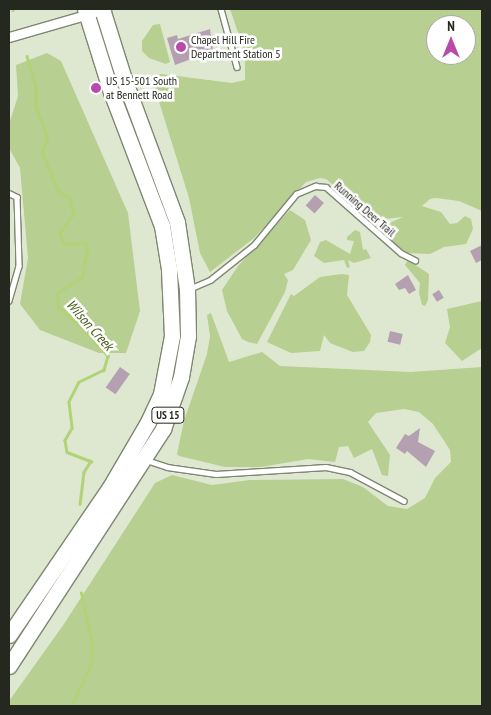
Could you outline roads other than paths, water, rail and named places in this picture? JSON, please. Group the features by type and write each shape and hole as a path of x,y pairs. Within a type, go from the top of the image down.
{"highway":[{"name":"US 15","path":"9,666 145,460 163,429 181,377 188,336 187,289 177,222 124,79 104,9"},
{"name":"US 15","path":"9,635 110,486 144,431 161,394 172,336 169,269 162,226 111,92 86,11"}],"street":[{"path":"9,37 86,11 104,9"}],"lane":[{"path":"221,9 237,67"},
{"name":"Running Deer Trail","path":"187,289 201,286 254,245 296,194 315,186 326,187 386,241 415,260"},
{"path":"9,193 17,197 19,266 9,301"},
{"path":"145,460 167,467 216,474 326,467 350,472 404,501"}],"waterway":[{"name":"Wilson Creek","path":"27,56 36,87 36,107 48,138 42,152 59,192 70,197 74,214 60,233 64,244 85,243 88,248 82,278 58,293 58,307 82,327 108,356 104,370 79,382 69,402 72,428 65,440 67,452 91,461 84,472 80,504"},
{"name":"Wilson Creek","path":"71,706 92,662 91,640 81,593"}],"place":[{"name":"Chapel Hill Fire Department Station 5","path":"181,47"},
{"name":"US 15-501 South at Bennett Road","path":"96,88"}]}
